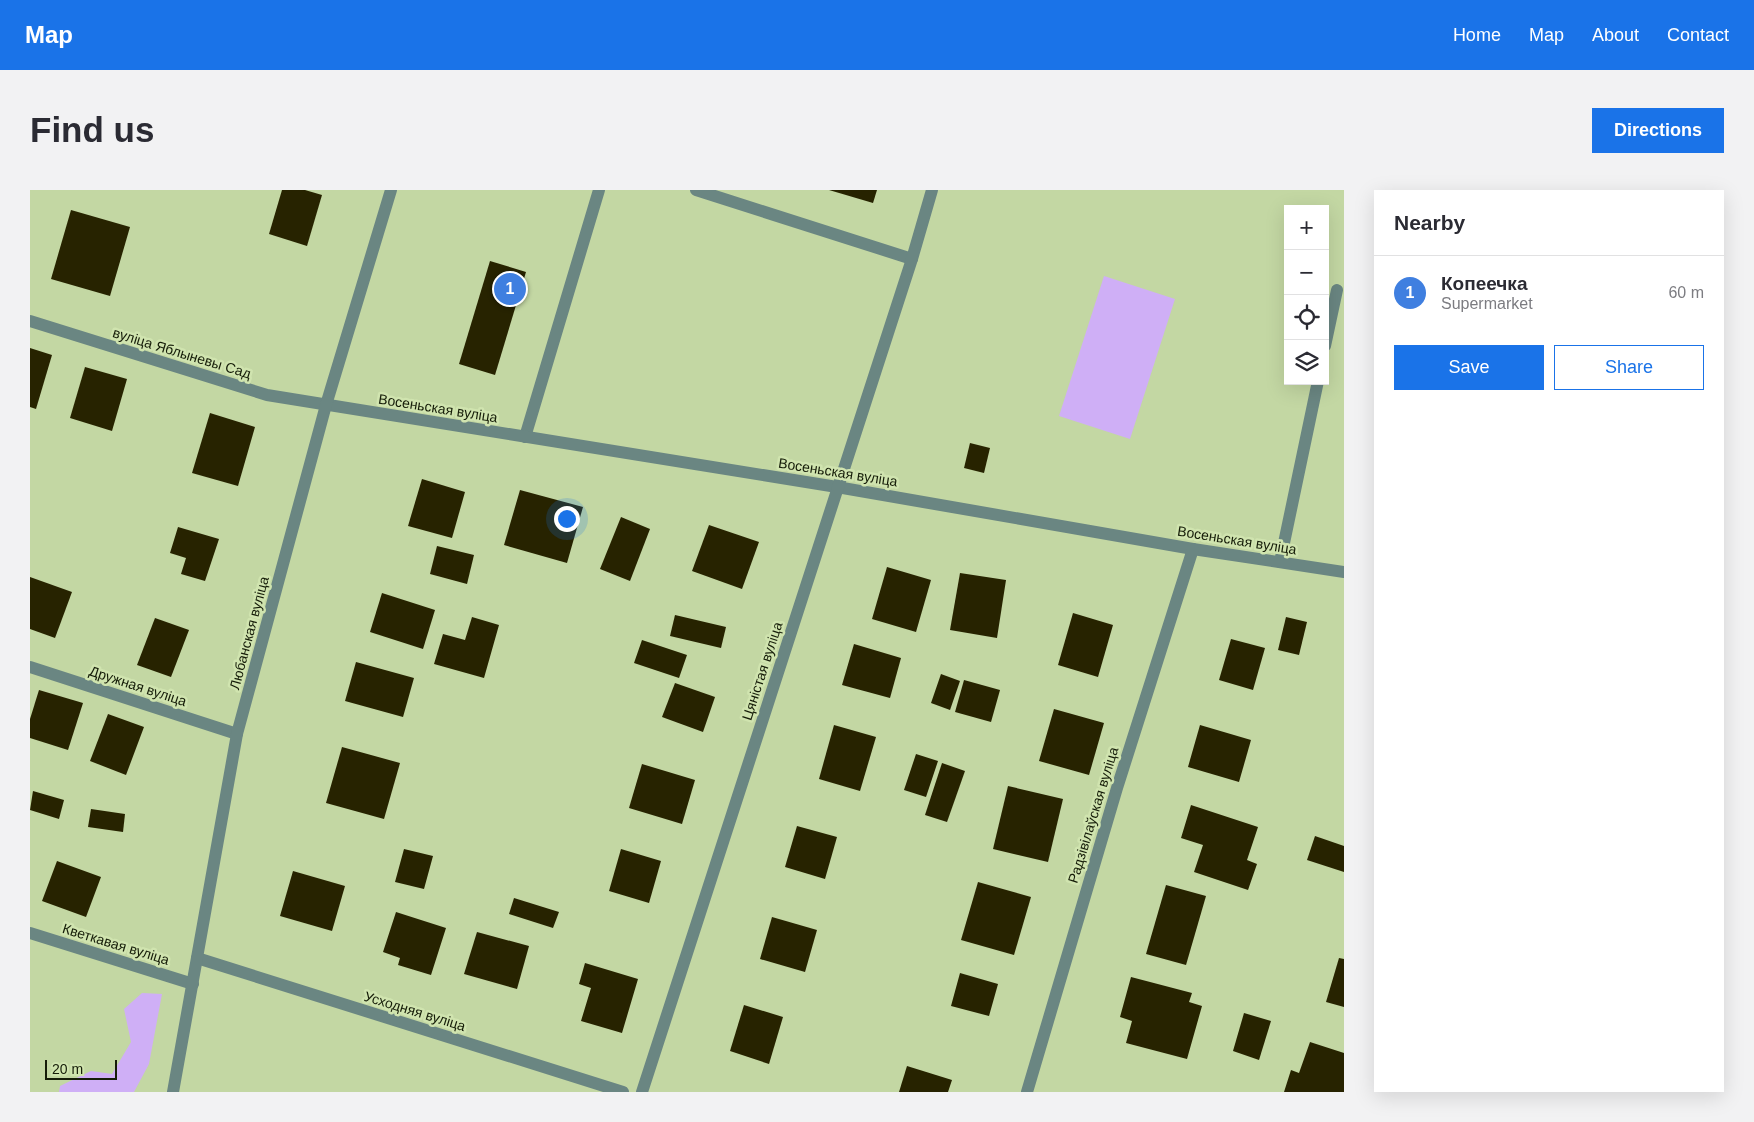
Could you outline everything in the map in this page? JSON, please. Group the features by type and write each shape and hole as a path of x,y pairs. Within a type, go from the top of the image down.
{"street":[{"name":"Любанская вуліца","path":"173,1092 237,734 326,405 391,190"},
{"path":"525,437 599,190"},
{"path":"696,190 912,259"},
{"name":"Цяністая вуліца","path":"642,1092 912,259 932,190"},
{"path":"1326,340 1337,290"},
{"name":"вуліца Яблыневы Сад","path":"30,321 267,395 326,405"},
{"path":"1280,562 1317,385"},
{"name":"Восеньская вуліца","path":"326,405 837,487 1344,572"},
{"name":"Радзівілаўская вуліца","path":"1027,1092 1116,788 1193,548"},
{"name":"Дружная вуліца","path":"30,667 237,734"},
{"name":"Кветкавая вуліца","path":"30,933 193,984"},
{"name":"Усходняя вуліца","path":"197,958 623,1092"}],"shaded area":[{"path":"1104,276 1175,299 1130,439 1059,416"},
{"path":"142,993 162,994 149,1064 134,1092 59,1092 60,1086 91,1071 112,1074 131,1042 124,1009"}],"building":[{"path":"282,190 305,190 322,195 307,246 269,234"},
{"path":"829,190 877,190 873,203"},
{"path":"71,210 130,227 110,296 51,279"},
{"path":"490,261 526,272 495,375 459,364"},
{"path":"30,348 52,355 36,409 30,407"},
{"path":"85,367 127,379 112,431 70,418"},
{"path":"210,413 255,427 238,486 192,473"},
{"path":"970,443 990,448 984,473 964,468"},
{"path":"422,479 465,492 452,538 408,526"},
{"path":"520,490 583,507 567,563 504,545"},
{"path":"621,517 650,529 630,581 600,569"},
{"path":"709,525 759,542 742,589 692,571"},
{"path":"178,527 219,539 205,581 181,574 186,558 170,553"},
{"path":"437,546 474,555 467,584 430,574"},
{"path":"887,567 931,580 916,632 872,619"},
{"path":"960,573 1006,580 997,638 950,630"},
{"path":"30,577 72,592 55,638 30,629"},
{"path":"382,593 435,610 423,649 370,632"},
{"path":"1073,613 1113,625 1098,677 1058,665"},
{"path":"675,615 726,627 721,648 670,636"},
{"path":"472,617 499,625 484,678 434,664 443,634 465,640"},
{"path":"1286,617 1307,622 1299,655 1278,650"},
{"path":"155,618 189,630 171,677 137,665"},
{"path":"1231,639 1265,648 1253,690 1219,680"},
{"path":"642,640 687,655 679,678 634,663"},
{"path":"854,644 901,658 890,698 842,685"},
{"path":"356,662 414,678 403,717 345,701"},
{"path":"941,674 960,681 950,710 931,703"},
{"path":"964,680 1000,690 991,722 955,712"},
{"path":"675,683 715,697 703,732 662,717"},
{"path":"39,690 83,703 68,750 30,738 30,719"},
{"path":"1054,709 1104,723 1089,775 1039,761"},
{"path":"108,714 144,727 126,775 90,761"},
{"path":"834,725 876,737 860,791 819,779"},
{"path":"1200,725 1251,740 1239,782 1188,767"},
{"path":"342,747 400,763 384,819 326,803"},
{"path":"916,754 938,761 926,797 904,790"},
{"path":"942,763 965,771 947,822 925,815"},
{"path":"642,764 695,780 682,824 629,808"},
{"path":"1008,786 1063,799 1048,862 993,849"},
{"path":"33,791 64,800 59,819 30,810"},
{"path":"1191,805 1258,827 1247,860 1257,864 1248,890 1194,872 1203,845 1181,838"},
{"path":"91,809 125,814 123,832 88,827"},
{"path":"797,826 837,837 825,879 785,867"},
{"path":"1315,836 1344,846 1344,872 1307,860"},
{"path":"404,849 433,856 424,889 395,882"},
{"path":"621,849 661,861 649,903 609,891"},
{"path":"57,861 101,877 86,917 42,901"},
{"path":"293,871 345,886 332,931 280,916"},
{"path":"978,882 1031,897 1014,955 961,940"},
{"path":"1166,885 1206,896 1186,965 1146,954"},
{"path":"514,898 559,912 553,928 509,914"},
{"path":"396,912 446,928 431,975 398,965 400,958 383,952"},
{"path":"772,917 817,930 805,972 760,959"},
{"path":"477,932 529,946 517,989 464,974"},
{"path":"1339,958 1344,959 1344,1007 1326,1002"},
{"path":"585,963 638,979 622,1033 581,1021 591,988 579,984"},
{"path":"960,973 998,984 989,1016 951,1006"},
{"path":"1131,977 1192,993 1189,1002 1202,1006 1187,1059 1126,1043 1132,1021 1120,1017"},
{"path":"744,1005 783,1017 769,1064 730,1051"},
{"path":"1244,1013 1271,1021 1259,1060 1233,1051"},
{"path":"1310,1042 1344,1053 1344,1092 1284,1092 1291,1070 1299,1073"},
{"path":"907,1066 952,1080 948,1092 899,1092"}],"place":[{"name":"Копеечка","path":"510,289"}]}
